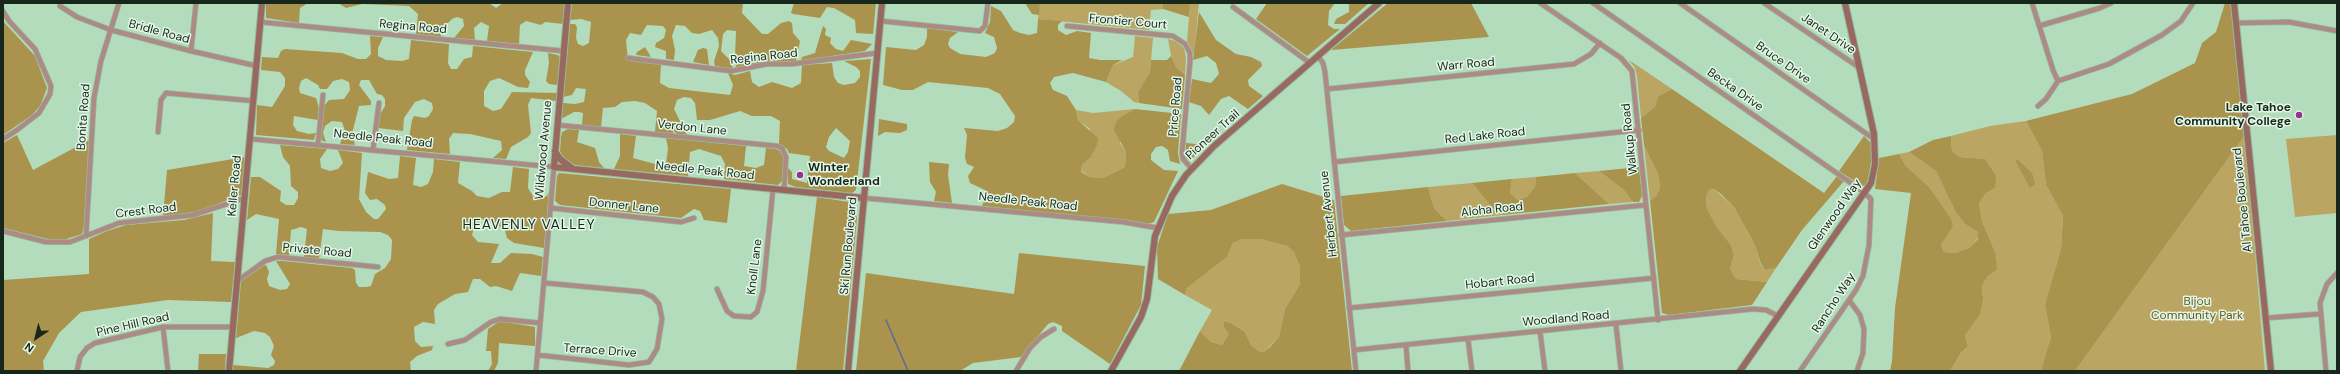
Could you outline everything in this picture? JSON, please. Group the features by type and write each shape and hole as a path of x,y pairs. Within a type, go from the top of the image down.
{"street":[{"name":"Bonita Road","path":"86,236 94,98 101,61 119,3"},
{"path":"192,51 196,3"},
{"name":"Keller Road","path":"229,371 262,3"},
{"name":"Wildwood Avenue","path":"536,371 545,283 568,3"},
{"name":"Ski Run Boulevard","path":"848,371 882,3"},
{"path":"880,20 980,31 985,26 988,3"},
{"name":"Pioneer Trail","path":"1111,371 1132,337 1145,308 1149,289 1153,243 1158,228 1172,196 1191,168 1214,146 1379,3"},
{"name":"Walkup Road","path":"1540,3 1626,62 1632,71 1658,320"},
{"name":"Becka Drive","path":"1593,3 1866,193"},
{"name":"Bruce Drive","path":"1680,3 1874,139"},
{"name":"Janet Drive","path":"1764,3 1860,68"},
{"name":"Glenwood Way","path":"1740,371 1866,193 1873,176 1874,139 1845,3"},
{"path":"2032,3 2053,70 2058,81"},
{"path":"2039,26 2100,8 2111,3"},
{"path":"2038,106 2046,99 2058,81 2103,67 2140,49 2181,21 2193,3"},
{"name":"Al Tahoe Boulevard","path":"2234,3 2271,371"},
{"name":"Bridle Road","path":"60,6 77,17 111,30 257,66"},
{"path":"1233,7 1310,63"},
{"path":"3,11 9,21 35,49 51,86 50,94 39,113 3,139"},
{"name":"Regina Road","path":"260,22 564,51"},
{"path":"2236,23 2289,22 2337,31"},
{"name":"Frontier Court","path":"1067,26 1173,36 1185,44"},
{"name":"Warr Road","path":"1327,89 1574,64 1591,54 1600,43"},
{"name":"Price Road","path":"1185,44 1190,52 1190,62 1182,153 1183,159 1191,168"},
{"name":"Regina Road","path":"628,58 731,71 767,64 792,64 877,53"},
{"name":"Herbert Avenue","path":"1318,56 1325,67 1356,371"},
{"path":"158,132 162,100 166,94 254,100"},
{"path":"318,144 323,95"},
{"path":"373,150 379,103"},
{"name":"Verdon Lane","path":"557,125 777,146 782,148 786,157 784,190"},
{"name":"Red Lake Road","path":"1334,162 1639,130"},
{"name":"Needle Peak Road","path":"251,139 554,166 864,198 1123,222 1158,228"},
{"path":"555,151 560,159 573,169"},
{"name":"Knoll Lane","path":"717,289 727,311 734,316 751,317 757,312 763,291 773,189"},
{"name":"Rancho Way","path":"1800,371 1861,282 1866,267 1871,202 1866,193"},
{"name":"Crest Road","path":"3,231 58,243 70,242 119,223 193,215 245,198"},
{"name":"Aloha Road","path":"1341,235 1646,204"},
{"name":"Donner Lane","path":"551,208 681,222 694,218"},
{"name":"Private Road","path":"236,282 265,261 278,257 378,267"},
{"path":"2326,371 2320,314 2322,294 2327,284 2337,273"},
{"name":"Hobart Road","path":"1349,308 1654,278"},
{"name":"Terrace Drive","path":"538,355 629,365 649,362 657,349 662,319 659,304 653,297 643,292 545,283"},
{"path":"1850,300 1860,315 1864,329 1863,353 1857,371"},
{"name":"Woodland Road","path":"1354,350 1540,331 1616,325 1753,309 1766,310 1778,316"},
{"path":"2266,318 2320,314"},
{"path":"448,344 465,340 491,322 500,318 540,323"},
{"path":"1616,325 1621,371"},
{"path":"164,327 168,371"},
{"name":"Pine Hill Road","path":"77,371 80,356 87,348 95,343 164,327 233,327"},
{"path":"1016,371 1030,348 1041,337 1054,329"},
{"path":"1540,331 1545,371"},
{"path":"1468,339 1472,371"},
{"path":"1406,345 1408,371"}],"green space":[{"path":"1040,3 1163,3 1163,9 1151,10 1149,30 1038,19"},
{"path":"1186,3 1199,3 1194,54 1187,41 1190,6"},
{"path":"1135,36 1153,38 1150,72 1138,92 1139,103 1134,102 1121,91 1106,82 1113,65 1133,57"},
{"path":"1168,39 1175,41 1184,48 1186,58 1185,75 1176,67 1171,56"},
{"path":"1629,60 1672,89 1658,96 1655,107 1641,118 1637,76 1635,68"},
{"path":"1135,109 1122,116 1120,143 1126,152 1125,167 1103,178 1090,177 1081,171 1082,165 1090,158 1090,129 1078,120 1076,110 1093,113"},
{"path":"2026,121 2042,151 2046,185 2063,216 2061,249 2045,304 2051,338 2047,356 2041,371 1950,371 1960,354 1968,346 1965,335 1983,298 1982,286 1988,276 1995,252 1982,221 1979,203 1986,193 1995,188 1985,159 1959,157 1952,151 1951,136 1990,126"},
{"name":"Bijou Community Park","path":"2245,135 2265,371 2075,371"},
{"path":"2337,135 2337,213 2295,217 2286,139"},
{"path":"1644,145 1658,174 1660,187 1657,195 1650,201"},
{"path":"1909,152 1936,171 1957,212 1965,224 1978,232 1978,238 1969,248 1956,253 1944,252 1941,245 1953,227 1928,186 1906,166 1899,154"},
{"path":"1599,171 1624,190 1633,202 1609,204 1575,173"},
{"path":"1536,177 1535,187 1527,197 1518,200 1510,193 1512,179"},
{"path":"1472,183 1490,205 1502,215 1447,221 1434,208 1428,187"},
{"path":"1714,189 1734,207 1755,245 1761,265 1765,270 1776,268 1767,282 1736,279 1730,269 1734,255 1731,245 1717,227 1707,209 1706,197 1709,190"},
{"path":"1243,239 1260,239 1287,246 1294,252 1300,267 1300,284 1285,309 1279,337 1264,352 1258,351 1251,345 1245,332 1231,323 1224,321 1223,326 1229,334 1222,345 1211,342 1200,331 1212,310 1185,295 1187,288 1227,257 1233,243"}],"shaded area":[{"path":"266,3 308,3 300,8 299,23 266,18"},
{"path":"338,3 489,3 496,8 503,3 566,3 564,24 545,22 541,25 526,21 520,25 519,44 487,41 489,26 481,22 474,28 475,40 454,38 464,26 463,19 457,17 452,19 444,27 440,34 442,37 416,34 418,14 409,6 362,4 346,8"},
{"path":"572,3 743,3 742,13 762,34 768,34 781,23 789,21 792,23 793,33 800,41 796,61 764,62 736,69 736,31 727,30 723,34 721,51 730,60 733,69 715,66 714,61 719,46 718,38 712,30 699,34 692,33 685,26 676,25 672,36 675,50 674,60 666,59 666,51 655,47 656,43 664,38 666,30 663,26 647,25 641,35 630,33 626,40 628,60 661,64 660,83 669,88 730,95 733,85 728,73 735,75 750,71 752,82 759,87 772,82 792,88 801,83 802,65 832,63 834,77 838,83 844,85 855,83 860,77 860,71 856,67 844,61 871,59 856,190 852,193 796,187 788,184 788,168 792,172 792,179 807,183 810,156 789,153 787,149 779,144 780,121 771,116 752,116 740,111 710,120 697,120 695,103 691,98 684,97 677,100 674,109 687,135 677,134 673,130 673,134 655,132 657,111 645,103 635,101 622,102 615,107 603,108 601,127 582,125 583,113 579,112 574,112 561,119 563,103 575,104 584,102 586,89 576,88 572,95 563,97 570,24 575,24 577,27 576,38 578,44 583,46 589,43 591,22 581,19 570,20","holes":["836,128 850,141 848,152 844,158 829,151 826,147 829,137"]},
{"path":"794,3 876,3 873,34 856,33 855,20 834,8 827,7 820,18 793,14 791,13"},
{"path":"1025,3 1040,3 1039,15 1032,14"},
{"path":"1163,3 1186,3 1190,5 1189,17 1163,9"},
{"path":"1267,3 1335,3 1329,11 1328,25 1334,29 1340,29 1307,56 1256,19"},
{"path":"1347,3 1369,3 1345,24 1334,24 1336,19 1349,12 1349,5"},
{"path":"1388,3 1471,3 1489,37 1331,50"},
{"path":"2225,3 2231,3 2245,135 2075,371 2041,371 2051,338 2045,304 2061,249 2063,216 2046,185 2042,151 2026,121 2132,94 2195,63 2202,43 2216,32"},
{"path":"991,6 1001,11 1013,30 1020,33 1029,35 1037,33 1038,19 1062,21 1058,25 1058,30 1066,35 1077,31 1091,33 1089,58 1100,60 1122,60 1113,65 1106,82 1073,73 1054,77 1050,83 1053,90 1067,96 1076,110 1078,120 1098,138 1097,145 1090,158 1082,165 1081,172 1090,177 1103,178 1125,167 1126,152 1114,130 1116,122 1122,116 1135,109 1181,114 1178,153 1180,164 1170,161 1168,150 1162,146 1156,147 1151,154 1151,160 1164,170 1178,171 1154,222 1148,224 982,206 987,194 985,190 970,183 968,176 974,167 967,164 965,158 967,135 964,128 998,131 1007,128 1014,122 1015,116 1000,94 988,88 928,82 913,90 902,90 883,85 886,47 916,50 924,45 927,37 927,28 958,32 950,38 948,44 950,48 960,54 986,57 995,53 997,48 994,37 985,33 990,22"},
{"path":"1199,12 1216,40 1236,54 1251,57 1261,62 1262,66 1248,80 1249,86 1263,96 1248,109 1229,96 1221,99 1209,115 1201,106 1189,102 1192,79 1211,83 1219,74 1216,63 1207,56 1193,60"},
{"path":"3,21 35,56 47,88 40,106 32,115 3,135"},
{"path":"823,26 826,29 825,35 831,38 830,43 836,49 843,51 851,40 872,44 865,51 801,61 802,57 815,53"},
{"path":"370,36 383,37 378,48 378,56 386,60 402,61 409,59 411,40 449,44 448,63 451,69 457,69 464,59 472,57 473,46 533,52 525,70 525,75 530,82 528,88 518,87 499,78 490,81 484,91 484,106 493,111 501,109 512,92 557,93 556,101 531,98 528,105 531,133 528,137 511,147 506,159 493,158 502,150 501,141 470,134 453,133 449,139 450,154 407,150 414,116 425,118 429,116 433,109 432,103 424,99 415,102 404,118 403,131 378,128 380,114 385,106 385,99 382,95 377,94 369,80 361,80 359,85 371,101 371,105 359,106 352,134 355,145 340,144 345,131 342,122 332,121 325,126 323,133 326,142 321,140 324,106 329,100 344,99 350,90 349,82 342,79 333,81 327,89 320,89 318,85 306,78 301,81 299,88 300,93 316,98 319,108 318,120 294,116 293,125 297,131 309,134 316,133 314,140 256,135 257,105 272,107 285,86 285,78 280,72 261,70 262,57 278,58 281,51 285,49 342,53 358,59 366,59 371,54"},
{"path":"645,47 651,57 636,55 637,52"},
{"path":"703,48 707,49 709,65 693,62 698,50"},
{"path":"548,53 558,55 560,58 558,85 549,84 546,81 549,63"},
{"path":"1171,56 1176,67 1185,75 1182,109 1139,103 1138,92 1150,72 1151,60 1167,60"},
{"path":"1672,89 1824,193 1837,176 1844,181 1802,230 1776,268 1765,270 1761,264 1755,245 1734,207 1714,189 1709,190 1706,197 1707,209 1717,227 1731,245 1734,255 1730,269 1736,279 1767,282 1752,305 1669,315 1662,313 1650,201 1657,195 1660,187 1658,174 1644,145 1641,118 1655,107 1658,96"},
{"path":"879,119 907,124 907,130 900,133 885,132 878,136"},
{"path":"568,129 579,130 577,142 595,148 599,162 604,168 575,165 564,159 560,151 561,137 562,132"},
{"path":"620,134 636,136 633,158 655,164 666,164 668,148 666,138 746,146 744,166 756,168 764,165 766,148 776,149 780,151 784,159 783,180 778,185 724,179 725,164 721,156 699,149 690,152 688,176 614,169 620,156"},
{"path":"17,135 33,170 89,140 84,227 82,234 63,240 52,240 3,228 3,143"},
{"path":"1864,136 1872,144 1873,151 1868,179 1866,185 1862,186 1839,171"},
{"path":"1951,136 1952,151 1959,157 1985,159 1996,176 1995,188 1986,193 1979,203 1982,221 1995,252 1997,269 1988,276 1982,286 1983,298 1980,314 1965,335 1968,346 1960,354 1950,371 1890,371 1892,361 1895,308 1911,193 1875,189 1879,158 1899,154 1906,166 1928,186 1951,219 1953,227 1941,245 1944,252 1956,253 1969,248 1978,239 1978,232 1965,224 1956,212 1936,171 1909,152 1933,140"},
{"path":"1186,143 1207,143 1190,161 1186,158"},
{"path":"280,145 327,149 320,159 321,168 330,171 338,169 343,163 338,150 362,153 359,199 366,212 374,219 378,219 386,209 385,205 377,199 370,200 365,193 368,172 389,179 398,178 400,156 416,158 413,185 421,187 428,184 433,172 434,159 460,162 458,183 472,191 477,196 489,198 502,192 510,192 513,167 529,169 528,188 533,196 540,198 547,196 549,192 544,248 514,243 507,238 505,230 491,221 482,219 474,228 472,235 478,242 499,244 491,263 500,263 511,253 532,254 543,257 541,276 520,273 512,291 496,286 490,287 480,279 473,279 468,292 455,294 438,304 434,310 435,324 423,322 414,327 415,341 421,347 433,346 432,350 417,356 410,362 411,371 233,371 233,365 268,368 274,365 275,361 271,355 274,346 270,337 265,333 254,331 236,338 241,281 261,266 266,265 269,272 267,279 269,286 280,290 287,289 290,284 276,261 352,268 355,270 356,283 359,287 366,287 371,286 375,274 385,268 391,259 392,240 388,235 380,232 338,231 323,229 319,259 304,257 307,229 301,227 291,230 289,255 276,254 279,219 256,214 247,220 251,177 260,177 281,191 280,201 286,205 294,205 298,198 298,192 291,186 290,166 283,157"},
{"path":"245,157 241,195 196,212 163,216 167,170"},
{"path":"2015,160 2018,160 2032,173 2035,184 2030,188"},
{"path":"929,162 949,164 948,175 952,203 934,201 936,192 930,182"},
{"path":"1639,167 1642,196 1639,202 1633,202 1624,190 1599,171"},
{"path":"559,173 731,189 727,223 704,220 700,211 694,209 681,218 560,205 555,201 557,176"},
{"path":"1575,173 1609,204 1502,215 1490,205 1472,183 1512,179 1510,193 1518,200 1527,197 1535,187 1536,177"},
{"path":"1282,184 1334,200 1352,371 1179,371 1200,331 1211,342 1222,345 1229,334 1223,326 1224,321 1231,323 1245,332 1251,345 1258,351 1264,352 1270,347 1279,337 1285,309 1300,284 1300,267 1294,252 1287,246 1260,239 1243,239 1233,243 1227,257 1187,288 1185,295 1158,279 1157,247 1168,214 1211,210"},
{"path":"1428,187 1434,208 1447,221 1351,231 1344,225 1341,196"},
{"path":"817,197 849,202 854,209 857,218 843,371 796,371"},
{"path":"213,213 211,261 235,262 231,302 168,300 81,312 59,333 43,361 44,371 3,371 3,280 89,274 89,239 126,225 184,220"},
{"path":"1019,253 1145,266 1141,305 1110,364 1062,331 1062,326 1053,322 1048,324 1021,357 973,363 960,371 856,371 866,273 1014,294"},
{"path":"500,321 535,327 535,346 499,343 498,363 494,371 488,371 492,364 491,351 486,351 488,329"},
{"path":"199,354 226,354 225,371 198,371"}],"waterway":[{"path":"886,320 908,371"}],"place":[{"name":"Lake Tahoe Community College","path":"2299,115"},
{"name":"Winter Wonderland","path":"800,175"}],"district":[{"name":"HEAVENLY VALLEY","path":"529,225"}]}
